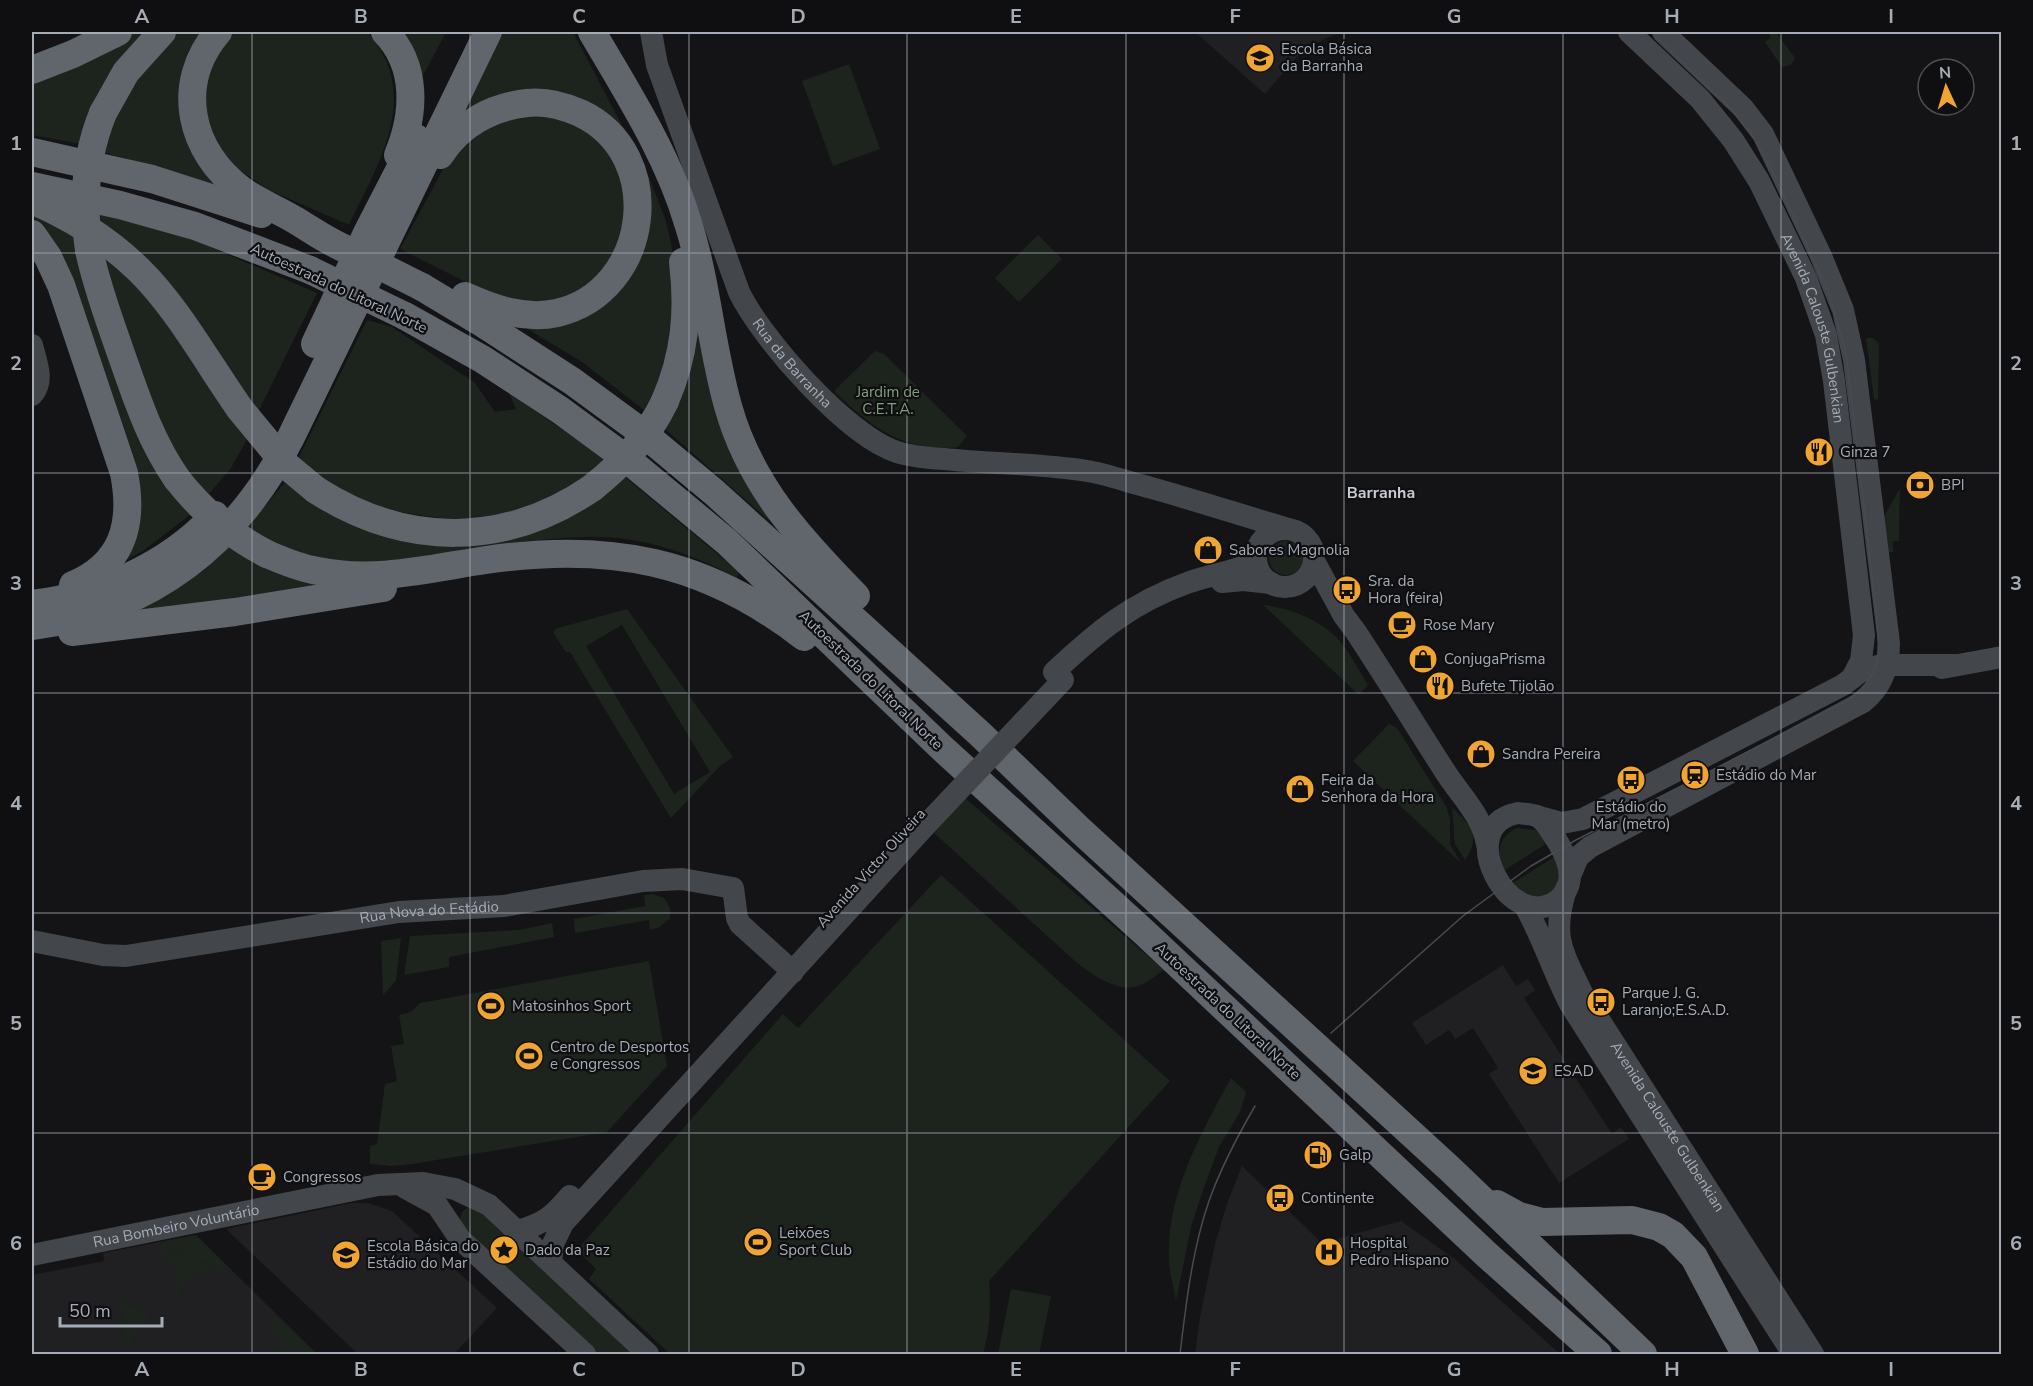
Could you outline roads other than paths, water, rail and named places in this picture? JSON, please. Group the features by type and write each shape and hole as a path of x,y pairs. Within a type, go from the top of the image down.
{"highway":[{"path":"32,70 73,54 118,32"},
{"path":"162,32 126,72 103,113 92,146 86,181 85,218 96,281 141,409 157,446 177,479 216,522 230,534 267,554 319,572 366,575 411,572 516,556 574,554 607,555 664,565 716,582 747,598 788,625 943,749"},
{"path":"218,32 202,56 193,86 192,106 205,150 215,165 243,190 296,220 418,280 546,364 624,418 668,453 762,534 980,734 1107,855 1450,1169 1643,1354"},
{"path":"342,241 376,205 403,142 411,110 410,78 399,51 385,32"},
{"path":"32,604 76,596 137,572 194,537 226,503 264,450 342,241 467,32"},
{"path":"32,626 92,613 123,603 143,593 195,561 222,536 256,496 273,472 488,32"},
{"path":"32,200 95,233 140,270 176,316 240,409 280,458 316,490 349,510 382,523 421,531 460,533 505,528 525,522 560,508 592,488 635,448 659,414 665,401 678,367 685,334 685,281 680,242 666,200 586,32"},
{"path":"592,32 665,165 688,221 728,406 754,470 774,504 802,539 910,651 980,734"},
{"path":"368,279 443,151 463,129 488,113 503,107 531,103 560,106 589,118 612,137 621,149 634,178 637,193 638,221 635,236 630,251 617,274 601,290 581,303 558,313 516,314 484,305 418,280"},
{"path":"32,152 177,186 342,241"},
{"name":"Autoestrada do Litoral Norte","path":"32,186 120,205 195,226 310,270 405,316 516,381 627,460 727,542 943,749 1146,933 1487,1255 1598,1354"},
{"path":"32,234 55,270 69,307 124,473 128,504 125,531 119,546 101,569 88,579 73,585 32,594"},
{"path":"32,636 235,612 574,554"},
{"path":"1450,1169 1495,1203 1530,1220 1542,1222 1632,1220 1659,1227 1673,1235 1694,1257 1744,1354"},
{"path":"1712,1291 1755,1354"}],"street":[{"name":"Rua da Barranha","path":"651,32 657,65 746,307 796,370 829,404 865,435 886,447 908,454 1087,471 1226,509 1288,529"},
{"name":"Avenida Calouste Gulbenkian","path":"1629,32 1700,99 1744,154 1760,181 1806,278 1819,314 1826,335 1834,381 1864,636 1861,661 1852,678"},
{"name":"Avenida Calouste Gulbenkian","path":"1663,32 1743,108 1763,134 1821,256 1843,310 1854,360 1889,651 1887,665 1876,691 1863,702 1590,846 1578,857 1568,883 1558,918 1559,935 1567,961 1582,993 1813,1354"},
{"path":"1819,314 1826,308 1843,310"},
{"path":"32,345 39,379 37,389 32,395"},
{"name":"Rua da Barranha","path":"1226,509 1249,529 1258,549"},
{"path":"1314,561 1305,578 1293,586 1278,585 1260,572 1258,549 1273,532 1288,529 1306,538 1312,548 1314,561 1344,616 1480,820 1485,831 1489,858 1499,880 1509,895 1525,906 1545,906 1558,899 1568,883 1568,863 1562,848 1548,826 1536,816"},
{"name":"Avenida Victor Oliveira","path":"551,1262 553,1244 563,1223 920,822 1102,628 1135,606 1186,583 1245,566 1254,560 1258,549"},
{"name":"Avenida Victor Oliveira","path":"1058,676 1104,639 1138,616 1192,590 1229,581 1252,580 1302,590 1328,603 1344,616"},
{"path":"1888,633 1895,647 1906,655 1932,663 1955,665"},
{"path":"1876,691 1908,677 1955,665 2001,657"},
{"path":"1464,798 1489,812 1525,814 1562,824 1583,819 1844,685 1869,668 1887,665 1901,667 1955,665"},
{"path":"1487,844 1495,825 1512,814"},
{"name":"Rua Nova do Estádio","path":"32,941 103,955 126,956 399,912 504,906 643,881 675,878 734,888 737,918 740,924 788,968"},
{"name":"Avenida Calouste Gulbenkian","path":"1525,906 1541,934 1557,979 1569,1004 1793,1354"},
{"name":"Avenida Victor Oliveira","path":"518,1231 540,1225 554,1214 788,968"},
{"name":"Rua Bombeiro Voluntário","path":"32,1255 378,1185 423,1183 455,1189 489,1204 648,1354"},
{"path":"398,1184 436,1204 460,1239 579,1352"},
{"path":"451,1226 451,1215 457,1206 464,1201 476,1199"}],"tram line":[{"path":"1331,1033 1463,916 1531,866 1576,840 1843,703 1856,693 1873,674 1878,652 1876,610 1846,353 1829,293 1770,166 1754,138 1732,110 1651,32"},
{"path":"1180,1354 1190,1277 1203,1220 1224,1164 1255,1106"}],"place":[{"name":"Escola Básica da Barranha","path":"1260,58"},
{"name":"Ginza 7","path":"1819,452"},
{"name":"BPI","path":"1920,485"},
{"name":"Sabores Magnolia","path":"1208,550"},
{"name":"Sra. da Hora (feira)","path":"1347,590"},
{"name":"Rose Mary","path":"1402,625"},
{"name":"ConjugaPrisma","path":"1423,659"},
{"name":"Bufete Tijolão","path":"1440,686"},
{"name":"Sandra Pereira","path":"1481,754"},
{"name":"Estádio do Mar","path":"1695,775"},
{"name":"Estádio do Mar (metro)","path":"1631,780"},
{"name":"Feira da Senhora da Hora","path":"1300,789"},
{"name":"Parque J. G. Laranjo;E.S.A.D.","path":"1601,1002"},
{"name":"Matosinhos Sport","path":"491,1006"},
{"name":"Centro de Desportos e Congressos","path":"529,1056"},
{"name":"ESAD","path":"1533,1071"},
{"name":"Galp","path":"1318,1155"},
{"name":"Congressos","path":"262,1177"},
{"name":"Continente","path":"1280,1198"},
{"name":"Leixões Sport Club","path":"758,1242"},
{"name":"Dado da Paz","path":"504,1250"},
{"name":"Hospital Pedro Hispano","path":"1329,1252"},
{"name":"Escola Básica do Estádio do Mar","path":"346,1255"}],"district":[{"name":"Barranha","path":"1381,492"}],"park label":[{"name":"Jardim de C.E.T.A.","path":"888,400"}]}
